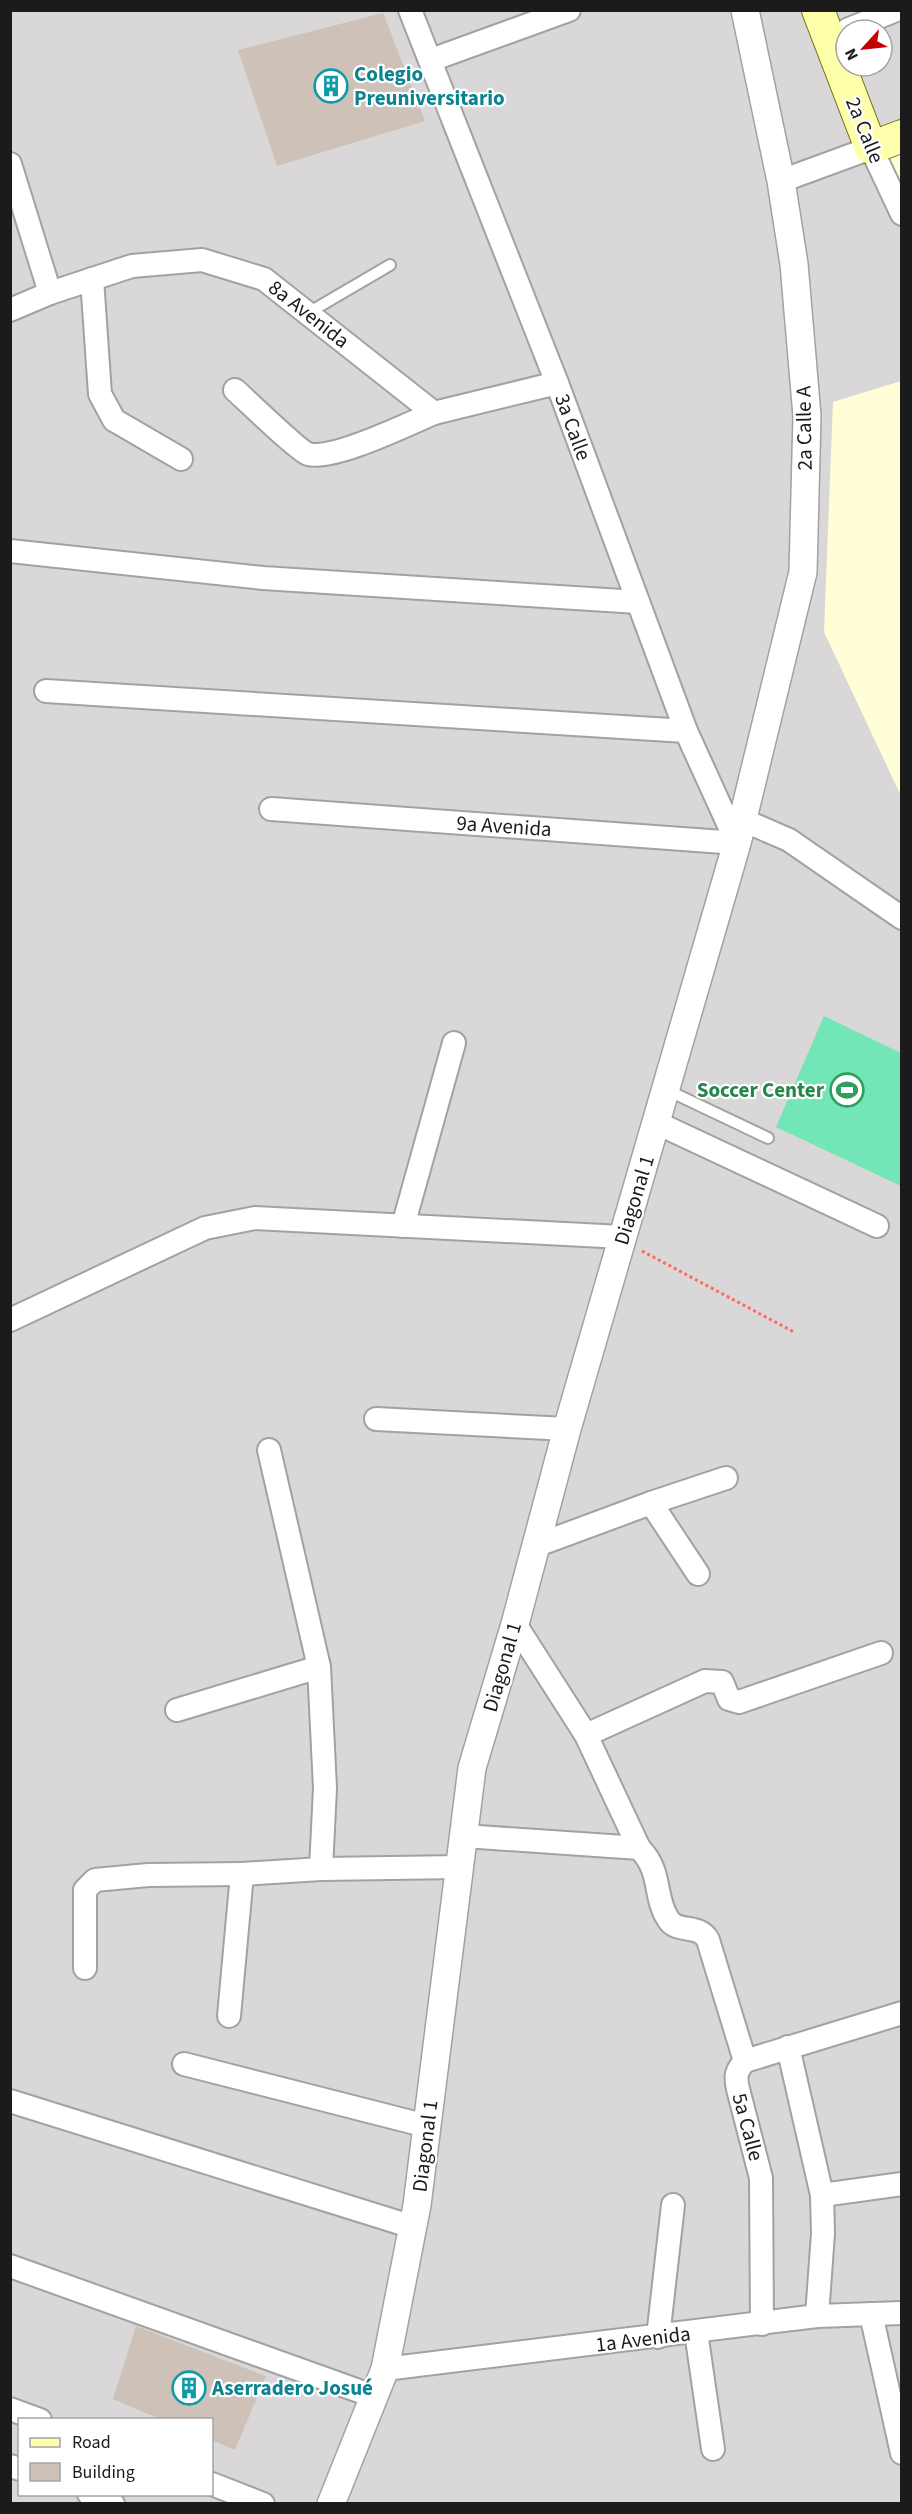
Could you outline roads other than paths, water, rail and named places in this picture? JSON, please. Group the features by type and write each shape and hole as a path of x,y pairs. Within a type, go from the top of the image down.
{"main road":[{"name":"2a Calle","path":"850,78 871,148"},
{"path":"871,148 902,136"}],"street":[{"name":"3a Calle","path":"410,10 558,383 686,731 740,831"},
{"path":"430,60 569,10"},
{"name":"2a Calle A","path":"740,831 803,572 807,416 794,264 781,181 745,10"},
{"path":"867,18 896,10"},
{"path":"781,181 871,148"},
{"name":"2a Calle","path":"871,148 902,214"},
{"path":"10,164 50,293"},
{"name":"8a Avenida","path":"10,310 50,293 132,266 202,260 264,279 434,413"},
{"path":"92,279 100,394 114,420 181,459"},
{"path":"235,390 306,454 326,455 374,439 434,413 558,383"},
{"path":"10,551 263,578 638,602"},
{"path":"46,691 686,731"},
{"name":"9a Avenida","path":"271,809 740,831 789,840 902,918"},
{"name":"Diagonal 1","path":"331,2504 385,2369 413,2227 428,2126 472,1768 515,1624 567,1429 740,831"},
{"path":"403,1226 454,1042"},
{"path":"657,1123 877,1226"},
{"path":"10,1320 205,1228 255,1218 622,1239"},
{"path":"376,1419 567,1429"},
{"path":"269,1450 319,1667 325,1788 321,1869"},
{"path":"535,1546 726,1478"},
{"path":"651,1503 698,1574"},
{"path":"515,1624 586,1735 639,1848 654,1868 667,1918 678,1927 700,1931 708,1940 745,2061"},
{"path":"586,1735 705,1681 722,1682 729,1699 739,1702 880,1653"},
{"path":"177,1710 319,1667"},
{"path":"464,1836 639,1848"},
{"path":"86,1968 85,1890 95,1880 148,1875 460,1867"},
{"path":"229,2016 242,1874"},
{"name":"5a Calle","path":"762,2324 761,2178 735,2078 737,2070 745,2061 902,2013"},
{"path":"788,2047 822,2195 823,2233 817,2316"},
{"path":"184,2064 428,2126"},
{"path":"10,2101 413,2227"},
{"path":"822,2195 902,2184"},
{"path":"658,2337 673,2205"},
{"path":"10,2266 373,2396"},
{"name":"1a Avenida","path":"385,2369 817,2316 902,2313"},
{"path":"871,2314 902,2452"},
{"path":"696,2332 713,2449"},
{"path":"10,2409 35,2418"},
{"path":"213,2484 263,2504"},
{"path":"94,2496 113,2504"}],"lane":[{"path":"308,313 390,264"},
{"path":"666,1090 768,1138"}],"place":[{"name":"Colegio Preuniversitario","path":"331,86"},
{"name":"Soccer Center","path":"847,1090"},
{"name":"Aserradero Josué","path":"189,2388"}]}
